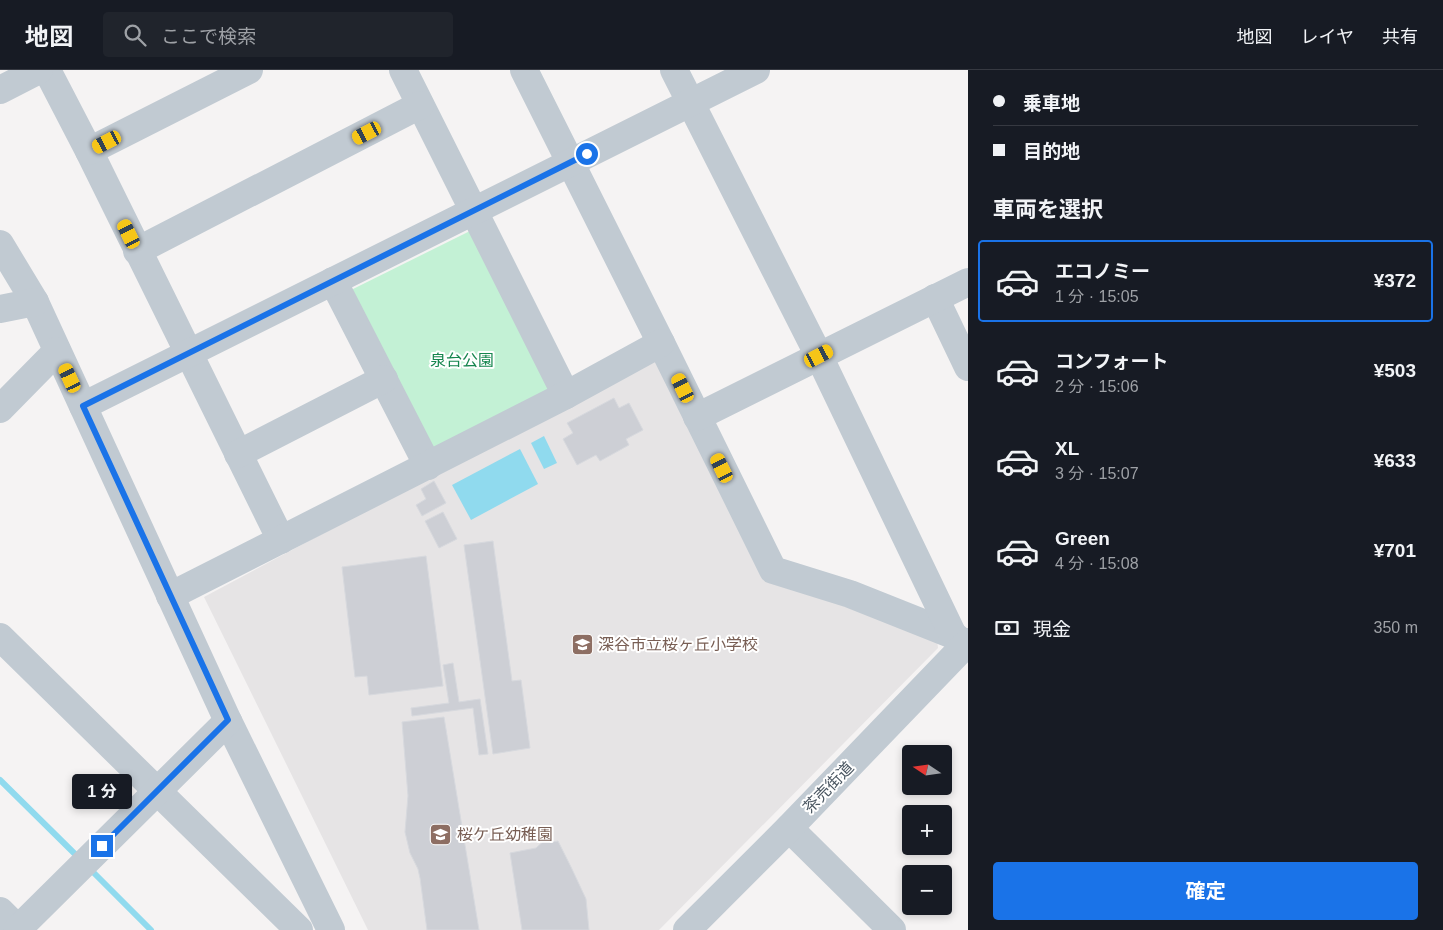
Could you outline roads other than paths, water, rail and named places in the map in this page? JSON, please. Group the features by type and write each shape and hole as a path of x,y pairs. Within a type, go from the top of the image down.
{"street":[{"path":"0,90 39,70"},
{"path":"47,70 281,540"},
{"path":"89,151 249,70"},
{"path":"402,70 566,395"},
{"path":"524,70 773,570 850,594 964,642"},
{"path":"674,70 964,642"},
{"path":"83,406 756,70"},
{"path":"137,251 420,105"},
{"path":"0,244 34,302 228,720 331,930"},
{"path":"333,281 428,466"},
{"path":"697,417 968,282"},
{"path":"935,298 968,367"},
{"path":"0,309 34,302"},
{"path":"170,596 566,395 661,343"},
{"path":"0,409 57,350"},
{"path":"238,454 384,379"},
{"path":"0,637 299,930"},
{"name":"茶売街道","path":"687,930 789,828 964,642"},
{"path":"12,923 157,791 228,720"},
{"path":"789,828 892,930"}],"water":[{"path":"544,436 557,463 544,469 531,443"},
{"path":"520,449 538,484 471,520 452,485"}],"waterway":[{"path":"0,780 78,857"},
{"path":"89,868 151,930"}],"place":[{"name":"深谷市立桜ヶ丘小学校","path":"582,644"},
{"name":"桜ケ丘幼稚園","path":"441,834"}],"park label":[{"name":"泉台公園","path":"462,360"}]}
